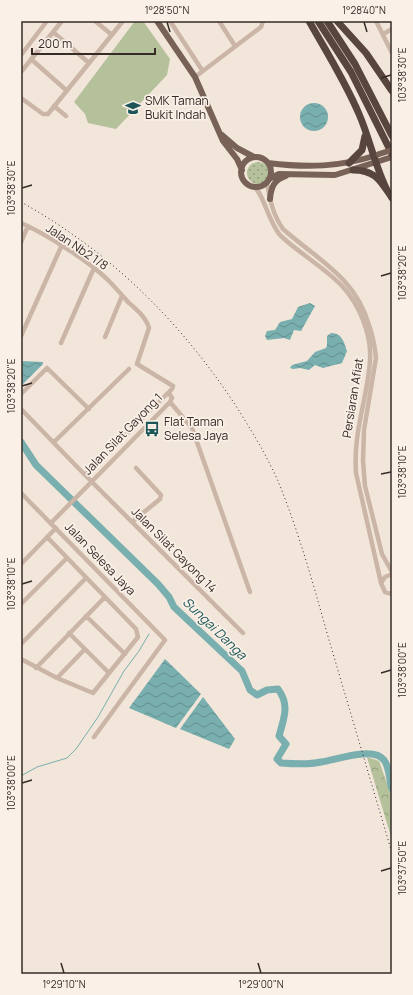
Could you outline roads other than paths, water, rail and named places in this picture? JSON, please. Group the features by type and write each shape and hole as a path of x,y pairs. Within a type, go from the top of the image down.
{"highway":[{"path":"309,21 350,94 377,158 390,195"},
{"path":"318,21 351,72 392,154"},
{"path":"327,21 355,64 392,136"},
{"path":"337,21 366,53 392,91"},
{"path":"349,163 362,150 365,141 364,127"},
{"path":"353,170 369,172 377,178 390,195"}],"main road":[{"path":"157,21 195,77 221,134 223,142 238,159 245,182 258,187 279,174 335,175 353,170 392,150"},
{"path":"221,134 237,148 254,157 262,158 268,163 271,171 268,181"},
{"path":"242,170 246,161 254,157"},
{"path":"268,163 319,167 392,157"},
{"path":"270,199 271,188 276,180 293,174"}],"street":[{"path":"22,53 45,23 39,21"},
{"path":"21,72 62,21"},
{"path":"95,21 112,35"},
{"path":"21,98 46,115 123,21"},
{"path":"219,21 235,46"},
{"path":"195,77 202,70 220,59 235,46 262,27 263,21"},
{"path":"376,21 392,53"},
{"path":"172,22 202,70"},
{"path":"382,34 392,29"},
{"path":"53,32 89,63"},
{"path":"31,59 66,90"},
{"path":"54,106 66,116"},
{"name":"Persiaran Afiat","path":"268,181 270,199 280,225 295,240 334,270 354,292 362,306 375,348 376,358 366,415 363,447 365,486 384,559 392,573 385,577 381,582"},
{"name":"Persiaran Afiat","path":"253,186 257,188 266,212 275,228 287,241 342,286 351,298 363,322 370,349 370,361 356,440 356,473 381,582 385,592 392,594"},
{"name":"Jalan Nb2 1/8","path":"21,223 94,268 107,279 147,323 148,333 140,350"},
{"path":"275,228 280,225"},
{"path":"21,242 28,226"},
{"path":"21,336 61,247"},
{"path":"62,343 94,268"},
{"path":"105,337 122,296"},
{"path":"370,349 375,348"},
{"name":"Jalan Silat Gayong 1","path":"51,523 170,402 172,398 169,392 173,386 171,383 137,364 140,350"},
{"path":"21,394 47,368 89,409"},
{"path":"54,442 130,369"},
{"path":"85,475 169,392"},
{"path":"170,402 192,428 250,592"},
{"path":"362,405 368,407"},
{"name":"Jalan Silat Gayong 14","path":"21,409 91,482 243,633"},
{"path":"360,413 366,415"},
{"path":"132,522 160,499 161,495 136,468"},
{"name":"Jalan Selesa Jaya","path":"21,493 165,640 94,737"},
{"path":"21,564 56,528"},
{"path":"21,659 57,678 93,693 136,641 138,634 136,629 48,537"},
{"path":"21,604 67,558"},
{"path":"21,644 86,578"},
{"path":"36,668 104,597"},
{"path":"86,616 125,654"},
{"path":"69,633 109,673"},
{"path":"57,678 86,649"}],"water":[{"path":"314,103 324,107 328,117 324,127 314,131 304,127 300,117 304,107"},
{"path":"310,303 315,306 301,331 294,330 290,340 284,338 267,340 265,336 267,331 275,330 280,322 292,319 298,307"},
{"path":"331,333 335,333 340,336 345,344 347,351 342,363 323,368 315,365 309,370 290,368 292,365 307,361 315,352 326,348 327,336"},
{"path":"21,361 43,362 43,364 21,386"},
{"path":"165,659 201,694 176,728 129,708"},
{"path":"203,697 235,739 229,749 180,729"}],"waterway":[{"name":"Sungai Danga","path":"21,442 36,465 158,584 169,597 174,607 242,671 250,690 257,695 267,690 278,689 282,695 285,706 279,736 286,744 277,759 281,763 311,764 354,755 372,754 379,756 386,763 392,789"},
{"path":"21,776 37,767 67,758 76,749 98,717 124,671 139,651 149,634"}],"railway":[{"path":"21,202 84,242 113,265 166,316 190,343 213,373 258,441 286,500 312,580 392,853"}],"place":[{"name":"SMK Taman Bukit Indah","path":"133,108"},
{"name":"Flat Taman Selesa Jaya","path":"152,429"}]}
